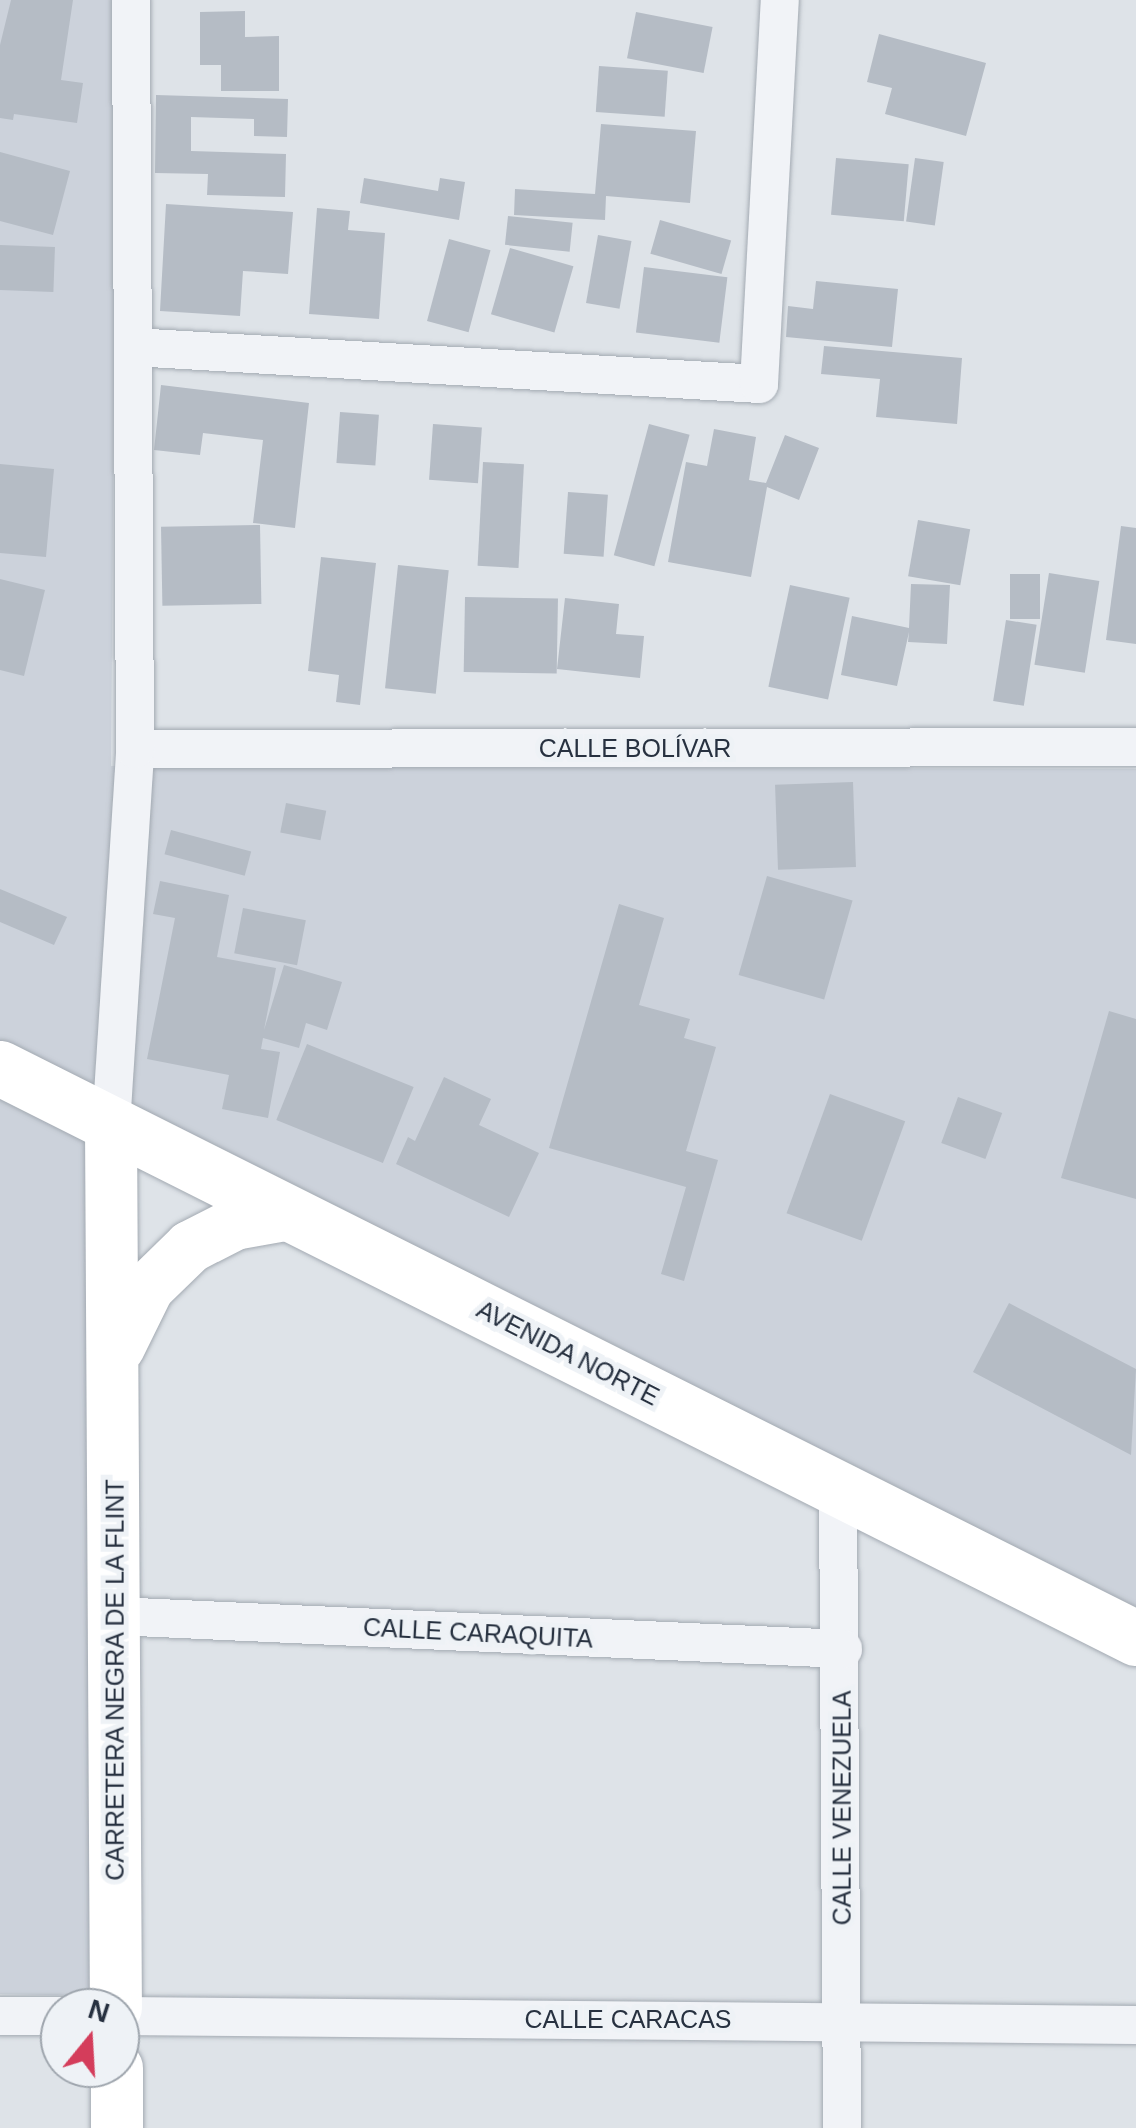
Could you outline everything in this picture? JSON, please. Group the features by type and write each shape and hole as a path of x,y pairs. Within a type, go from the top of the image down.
{"highway":[{"name":"AVENIDA NORTE","path":"0,1068 1136,1638"}],"main road":[{"name":"CARRETERA NEGRA DE LA FLINT","path":"110,1125 116,1353 116,1988"},
{"name":"CARRETERA NEGRA DE LA FLINT","path":"116,1353 148,1288 190,1247 235,1224 291,1214"},
{"path":"117,2088 117,2128"}],"street":[{"path":"110,1125 135,748 132,0"},
{"path":"133,348 759,384 780,0"},
{"name":"CALLE BOLÍVAR","path":"135,748 1136,747"},
{"name":"CALLE VENEZUELA","path":"838,1488 842,2128"},
{"name":"CALLE CARAQUITA","path":"114,1616 842,1650"},
{"path":"0,2016 40,2016"},
{"name":"CALLE CARACAS","path":"140,2016 1136,2025"}],"shaded area":[{"path":"0,0 117,0 111,766 1136,769 1136,1622 101,1106 92,1988 40,1988 40,1995 0,1994"}],"building":[{"path":"11,0 73,0 61,80 83,83 77,123 14,114 13,120 0,118 0,45"},
{"path":"245,11 245,37 279,36 279,91 221,91 221,65 200,65 200,12"},
{"path":"636,12 713,27 704,73 627,58"},
{"path":"879,34 986,63 966,136 885,114 892,88 867,82"},
{"path":"599,66 668,71 665,117 596,112"},
{"path":"156,95 288,99 287,137 254,136 254,119 191,117 191,151 286,154 285,197 207,195 208,174 155,173"},
{"path":"601,124 696,131 690,203 606,196 605,220 514,215 515,189 595,194"},
{"path":"0,152 70,171 53,235 0,221"},
{"path":"836,158 909,164 904,221 831,215"},
{"path":"915,158 944,162 935,225 906,221"},
{"path":"364,178 438,191 440,178 465,182 459,220 360,203"},
{"path":"166,204 293,212 288,274 243,271 240,316 160,311"},
{"path":"317,208 350,211 348,230 385,233 379,319 309,314"},
{"path":"508,216 573,223 570,252 505,245"},
{"path":"660,220 731,240 721,274 650,254"},
{"path":"598,235 631,241 620,309 586,303"},
{"path":"449,239 491,250 469,332 427,321"},
{"path":"0,245 55,247 53,292 0,290"},
{"path":"510,248 573,266 554,333 491,314"},
{"path":"644,267 727,277 719,343 636,333"},
{"path":"816,281 898,289 892,347 786,337 788,306 813,309"},
{"path":"824,346 962,358 957,424 876,417 880,379 821,374"},
{"path":"161,385 309,403 295,528 253,523 263,440 203,433 200,455 154,450"},
{"path":"340,412 379,415 375,466 336,463"},
{"path":"433,424 482,427 478,483 429,480"},
{"path":"649,424 690,435 654,566 614,555"},
{"path":"714,429 756,437 749,480 766,483 785,435 819,448 799,500 767,487 751,577 668,562 686,462 707,466"},
{"path":"483,462 524,464 519,568 478,566"},
{"path":"0,464 54,469 46,557 0,553"},
{"path":"568,492 608,495 604,557 564,554"},
{"path":"918,520 970,529 960,585 908,576"},
{"path":"260,525 261,604 162,606 161,527"},
{"path":"1121,526 1136,528 1136,644 1106,640"},
{"path":"321,557 376,563 360,705 336,702 339,675 308,671"},
{"path":"398,565 449,570 436,694 385,688"},
{"path":"1049,573 1099,581 1085,673 1034,665"},
{"path":"1010,574 1040,574 1040,619 1010,619"},
{"path":"0,579 45,590 24,676 0,670"},
{"path":"911,584 950,585 947,644 908,642 909,632 897,686 841,675 852,616 909,628"},
{"path":"790,585 850,598 828,699 768,687"},
{"path":"465,597 558,599 557,674 464,672"},
{"path":"565,598 619,604 616,634 644,636 640,678 557,669"},
{"path":"1006,620 1037,625 1024,706 993,701"},
{"path":"853,782 856,867 778,870 775,785"},
{"path":"286,803 326,811 321,840 280,832"},
{"path":"171,830 251,851 245,876 165,854"},
{"path":"767,876 853,901 824,1000 739,975"},
{"path":"160,881 229,895 217,957 276,968 264,1030 284,965 342,982 327,1030 306,1023 299,1048 263,1038 261,1049 280,1052 268,1118 222,1109 229,1075 147,1059 175,918 153,914"},
{"path":"0,889 67,917 54,945 0,922"},
{"path":"619,904 664,918 639,1005 690,1019 684,1038 716,1047 686,1151 718,1160 684,1281 661,1274 686,1187 549,1148"},
{"path":"243,908 306,920 297,965 234,953"},
{"path":"1109,1011 1136,1019 1136,1199 1061,1178"},
{"path":"307,1044 414,1087 383,1163 276,1120"},
{"path":"444,1077 491,1099 479,1125 539,1153 509,1217 396,1164 408,1137 415,1141"},
{"path":"830,1094 905,1121 862,1241 787,1213"},
{"path":"958,1097 1002,1113 985,1159 941,1143"},
{"path":"1009,1303 1136,1369 1131,1455 973,1372"}]}
